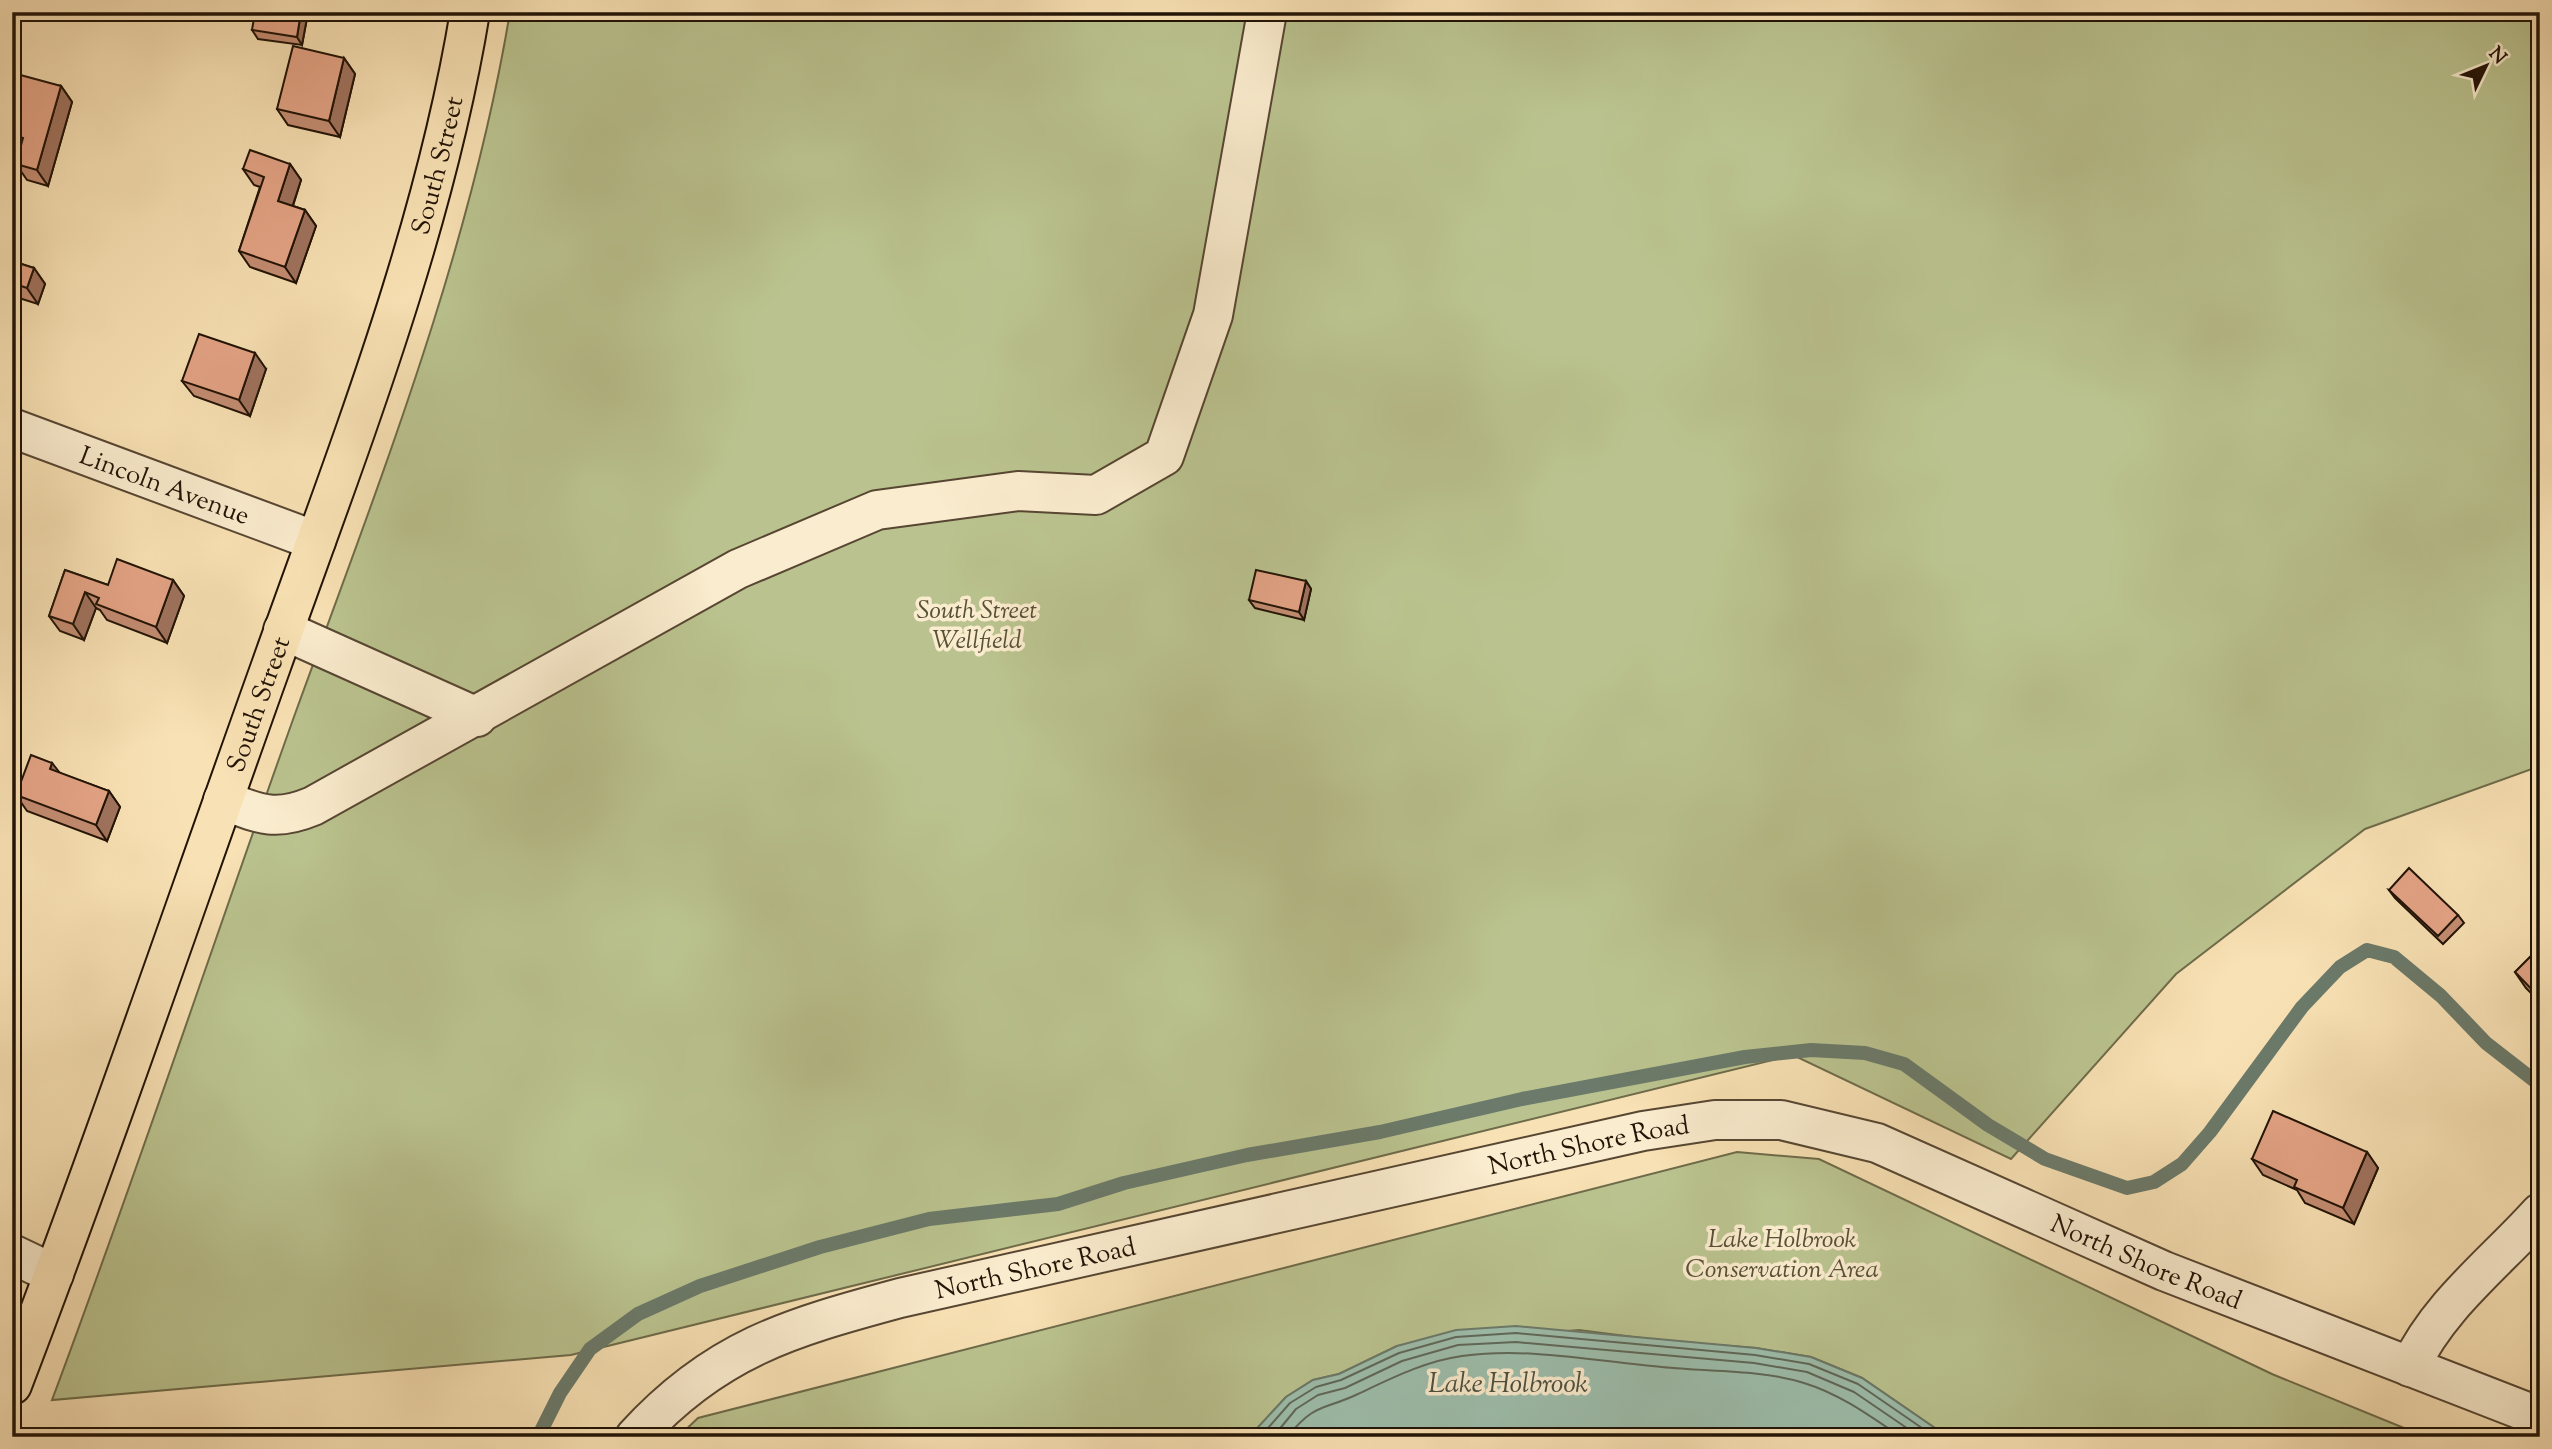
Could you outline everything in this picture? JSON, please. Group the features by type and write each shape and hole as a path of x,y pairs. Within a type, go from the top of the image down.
{"main road":[{"name":"South Street","path":"12,1385 316,541 424,217 453,102 470,12"}],"street":[{"path":"223,800 265,816 292,815 330,799 738,569 877,510 1018,491 1096,495 1164,456 1213,315 1267,12"},
{"name":"Lincoln Avenue","path":"12,428 316,541"},
{"path":"283,630 477,717"},
{"name":"North Shore Road","path":"635,1437 671,1399 712,1368 761,1341 818,1320 900,1298 1643,1131 1746,1118 1814,1126 1877,1143 2164,1271 2540,1417"},
{"path":"2410,1367 2429,1331 2444,1313 2540,1213"},
{"path":"12,1254 54,1274"}],"green space":[{"name":"South Street Wellfield","path":"510,12 2540,12 2540,759 2532,769 2365,829 2176,974 2011,1159 1793,1055 571,1355 52,1400 419,368 471,192 493,102"},
{"name":"Lake Holbrook Conservation Area","path":"1737,1152 1819,1159 2272,1374 2426,1437 1948,1437 1862,1378 1811,1357 1756,1348 1665,1341 1579,1330 1397,1346 1339,1374 1313,1380 1286,1397 1249,1437 678,1437 698,1418"}],"water":[{"name":"Lake Holbrook","path":"1516,1326 1756,1348 1811,1357 1862,1378 1948,1437 1249,1437 1286,1397 1313,1380 1339,1374 1397,1346 1456,1330"}],"building":[{"path":"255,12 301,12 297,37 252,30"},
{"path":"293,46 344,58 329,121 277,109"},
{"path":"13,73 61,86 37,170 16,164 23,138 12,135"},
{"path":"250,150 290,164 278,201 305,210 285,267 239,251 264,177 243,169"},
{"path":"12,261 34,268 27,288 12,283"},
{"path":"199,334 255,353 239,400 182,381"},
{"path":"117,559 173,580 156,627 96,604 99,598 85,592 73,624 49,616 65,570 108,585"},
{"path":"1256,570 1306,581 1299,612 1249,600"},
{"path":"31,755 52,763 50,769 109,791 96,825 16,795"},
{"path":"2409,868 2458,915 2438,936 2389,890"},
{"path":"2540,947 2540,998 2515,972"},
{"path":"2273,1111 2367,1152 2343,1208 2294,1187 2297,1180 2252,1159"},
{"path":"2540,1285 2540,1298 2533,1292"}],"waterway":[{"path":"538,1437 560,1393 590,1349 638,1314 700,1286 820,1247 929,1219 1058,1204 1124,1183 1247,1155 1380,1132 1522,1099 1745,1057 1811,1050 1865,1053 1904,1064 1988,1125 2045,1159 2127,1188 2154,1182 2182,1164 2210,1132 2302,1007 2340,967 2367,950 2394,957 2441,996 2486,1043 2540,1085"}]}
